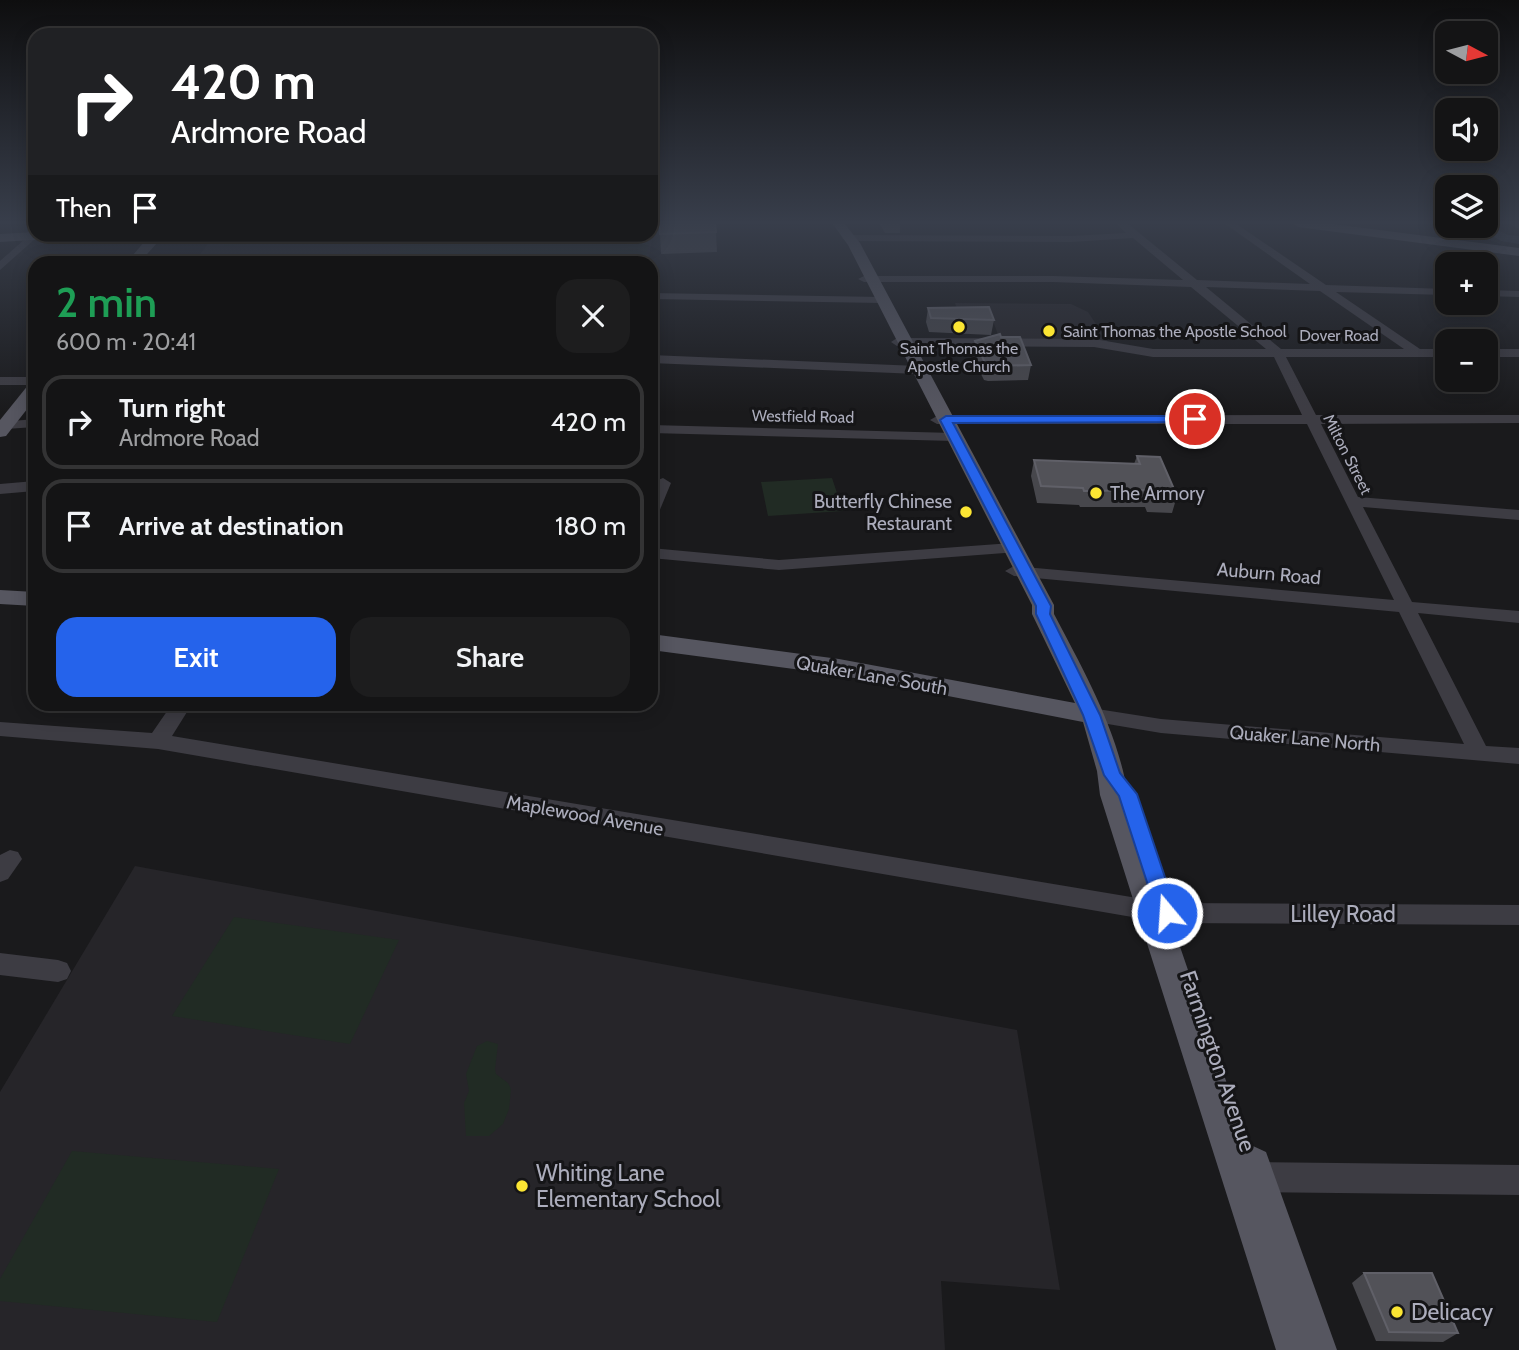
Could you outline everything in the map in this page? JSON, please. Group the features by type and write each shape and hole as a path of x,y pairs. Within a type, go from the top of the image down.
{"main road":[{"name":"Farmington Avenue","path":"871,286 1020,572 1033,607 1043,614 1091,715 1113,775 1128,794 1159,912 1248,1177 1297,1350"},
{"path":"3,428 28,397"},
{"path":"0,597 28,598"},
{"name":"Quaker Lane South","path":"658,643 839,667 1091,715"},
{"name":"Farmington Avenue","path":"1248,1177 1316,1350"}],"street":[{"path":"1197,286 1435,292"},
{"name":"Milton Street","path":"1197,286 1278,353 1403,606 1479,752"},
{"path":"1319,286 1416,352"},
{"path":"1498,293 1519,293"},
{"path":"658,296 878,300"},
{"name":"Dover Road","path":"900,342 1094,343 1145,352 1435,352"},
{"path":"1498,353 1519,353"},
{"path":"658,359 914,370"},
{"path":"0,382 28,381"},
{"name":"Westfield Road","path":"658,429 946,429 1311,419 1519,419"},
{"path":"3,428 28,424"},
{"path":"658,495 663,483"},
{"path":"0,489 28,487"},
{"path":"1353,501 1519,515"},
{"path":"658,554 779,565 1007,548"},
{"name":"Auburn Road","path":"1020,572 1519,617"},
{"path":"158,741 177,711"},
{"name":"Quaker Lane North","path":"1091,715 1161,726 1519,756"},
{"name":"Maplewood Avenue","path":"0,729 158,741 1159,912"},
{"name":"Lilley Road","path":"1159,912 1519,915"},
{"path":"0,964 58,971"},
{"path":"1248,1177 1519,1180"}],"shaded area":[{"name":"Saint Thomas the Apostle School","path":"955,303 1071,304 1088,312 1108,342 1000,340 993,321 961,321"},
{"path":"832,478 843,511 768,516 761,482"},
{"name":"Whiting Lane Elementary School","path":"135,866 1017,1030 1060,1290 941,1281 945,1350 0,1350 0,1092"},
{"path":"234,917 399,940 350,1044 172,1016"},
{"path":"487,1041 498,1044 495,1069 496,1074 508,1083 511,1089 509,1109 503,1124 489,1136 466,1136 464,1103 469,1091 466,1074 477,1046"},
{"path":"72,1151 279,1169 217,1322 0,1301 0,1279"}],"building":[{"path":"989,307 994,320 931,318 928,308"},
{"path":"1000,334 1001,337 1020,337 1031,365 986,365 975,341"},
{"path":"1137,456 1160,457 1177,496 1153,495 1151,490 1084,491 1083,488 1041,486 1034,460 1140,464"},
{"name":"Delicacy","path":"1364,1273 1432,1273 1458,1333 1389,1332"}],"place":[{"name":"Saint Thomas the Apostle Church","path":"959,327"},
{"name":"Saint Thomas the Apostle School","path":"1049,331"},
{"name":"The Armory","path":"1096,493"},
{"name":"Butterfly Chinese Restaurant","path":"966,512"},
{"name":"Whiting Lane Elementary School","path":"522,1186"},
{"name":"Delicacy","path":"1397,1312"}],"route":[{"path":"1167,913 1128,794 1113,775 1091,715 1043,614 1043,606 946,420 1195,419"}]}
